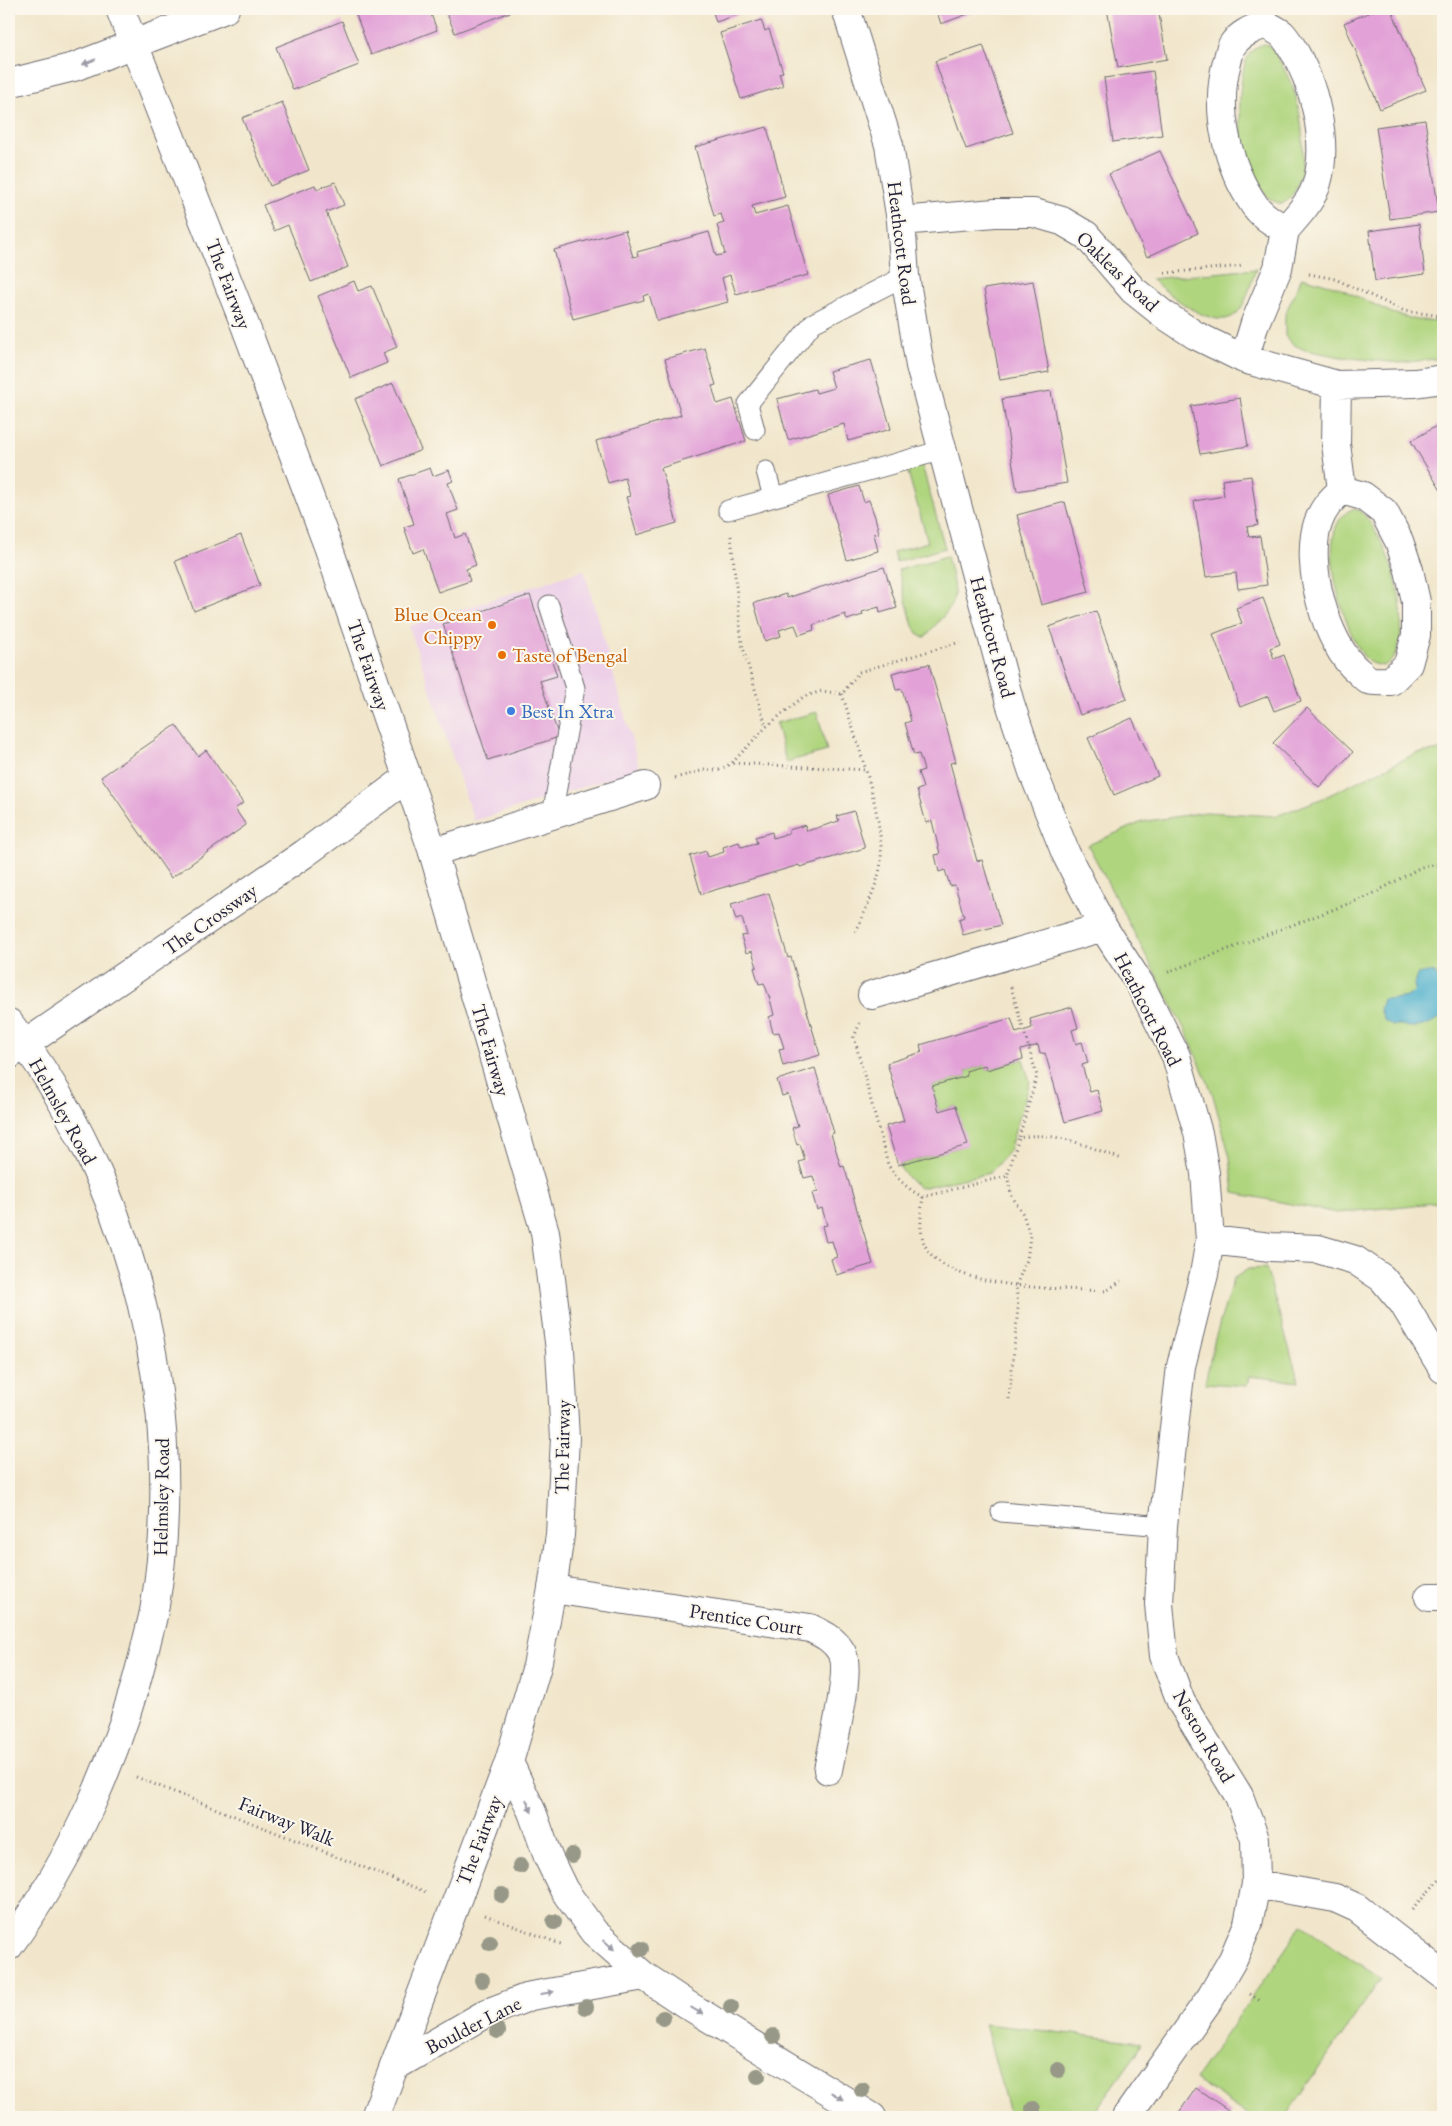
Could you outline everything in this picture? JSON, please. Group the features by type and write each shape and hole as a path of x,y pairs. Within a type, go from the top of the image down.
{"street":[{"name":"The Fairway","path":"120,9 245,324 325,537 433,852 545,1232 560,1350 565,1438 560,1535 538,1666 509,1762 375,2117"},
{"path":"9,83 74,67 225,9"},
{"name":"Heathcott Road","path":"846,9 889,145 900,221 905,276 920,366 1010,703 1033,772 1066,854 1103,927 1140,984 1176,1056 1198,1133 1205,1173 1210,1240 1199,1290"},
{"path":"1244,358 1255,323 1278,268 1285,230 1306,206 1317,184 1320,156 1319,124 1312,90 1300,61 1283,34 1265,24 1247,31 1232,45 1224,74 1223,107 1226,144 1239,179 1256,208 1285,230"},
{"name":"Oakleas Road","path":"900,221 995,213 1034,213 1062,221 1086,235 1133,290 1163,314 1196,335 1244,358 1337,385 1414,383 1443,379"},
{"path":"1337,385 1336,444 1342,490"},
{"path":"1342,490 1363,496 1384,512 1399,541 1409,570 1416,602 1416,635 1408,664 1391,681 1368,680 1351,666 1335,642 1324,611 1316,579 1314,553 1317,525 1326,504 1342,490"},
{"name":"The Crossway","path":"17,1050 296,859 407,778"},
{"path":"433,852 645,786"},
{"path":"872,995 1103,927"},
{"name":"Helmsley Road","path":"9,1023 17,1050 60,1097 86,1147 115,1216 133,1266 152,1348 162,1424 165,1510 155,1606 133,1695 108,1766 63,1859 9,1946"},
{"path":"1210,1240 1271,1247 1318,1249 1354,1260 1382,1278 1403,1302 1443,1369"},
{"name":"Neston Road","path":"1126,2117 1211,1998 1233,1959 1248,1924 1256,1884 1255,1839 1239,1796 1181,1702 1164,1656 1160,1604 1163,1526 1180,1366 1199,1290"},
{"name":"Prentice Court","path":"552,1589 810,1628 831,1638 843,1654 845,1677 828,1770"},
{"path":"509,1762 532,1812 548,1857 564,1890 594,1932 644,1976 686,2004 872,2117"},
{"path":"1256,1884 1335,1898 1357,1908 1443,1975"},
{"name":"Boulder Lane","path":"394,2067 487,2013 531,1996 644,1976"}],"lane":[{"path":"755,430 748,404 813,323 905,276"},
{"path":"728,510 943,450"},
{"path":"766,471 773,497"},
{"path":"549,605 575,688 552,815"},
{"path":"1001,1512 1163,1526"}],"path":[{"path":"728,510 742,644 766,726"},
{"path":"842,694 859,672 992,633"},
{"path":"645,786 705,770 719,770 732,763 766,726 803,697 822,691 842,694"},
{"path":"842,694 872,794 881,862 863,917 854,933"},
{"path":"732,763 866,770"},
{"path":"1140,984 1368,896 1421,867 1443,863"},
{"path":"1002,957 1038,1076 1007,1176 1012,1196 1023,1214 1030,1236 1027,1260 1016,1285 1018,1308 1009,1398"},
{"path":"872,995 854,1036 888,1165 899,1180 912,1192 922,1197 1007,1176"},
{"path":"1019,1138 1033,1134 1069,1140 1122,1159"},
{"path":"922,1197 921,1210 924,1242 930,1252 942,1263 963,1275 1016,1285 1106,1291 1122,1281"},
{"name":"Fairway Walk","path":"108,1766 572,1949"},
{"path":"1391,1935 1443,1875"}],"shaded area":[{"path":"584,570 640,769 474,821 409,626"}],"green space":[{"path":"1264,44 1270,46 1274,51 1292,85 1302,134 1302,168 1298,183 1292,196 1282,204 1268,198 1257,182 1246,153 1241,122 1240,91 1244,66 1251,52"},
{"path":"1256,269 1244,303 1238,312 1229,318 1218,319 1193,310 1151,279"},
{"path":"1302,277 1337,287 1392,313 1417,320 1443,321 1443,358 1400,363 1341,357 1305,350 1292,344 1285,336 1285,314"},
{"path":"922,465 945,548 896,562 893,552 928,542 907,469"},
{"path":"1353,509 1364,515 1380,539 1398,587 1402,622 1400,638 1394,657 1383,666 1368,661 1357,646 1341,605 1335,580 1332,556 1334,535 1340,519"},
{"path":"947,556 953,584 953,601 950,608 936,625 925,637 921,637 913,626 898,570"},
{"path":"817,712 827,751 786,762 776,723"},
{"path":"1443,750 1443,1202 1337,1213 1234,1193 1230,1157 1212,1092 1187,1034 1088,845 1142,822 1206,812 1276,816 1321,799 1417,753"},
{"path":"1023,1059 1030,1082 1009,1151 990,1173 920,1188 908,1178 898,1165 967,1145 956,1106 939,1111 932,1086 967,1076 966,1071 985,1065 987,1070"},
{"path":"1266,1268 1299,1382 1249,1376 1247,1386 1205,1383 1214,1342 1233,1279 1248,1269"},
{"path":"1302,1925 1381,1979 1285,2117 1251,2117 1195,2079"},
{"path":"985,2024 1142,2042 1137,2053 1091,2117 1010,2117"}],"water":[{"path":"1427,972 1435,973 1443,987 1443,1015 1429,1024 1416,1027 1392,1026 1384,1020 1380,1009 1383,999 1400,998 1412,994 1415,990 1414,984 1417,975"}],"building":[{"path":"362,9 429,9 437,30 371,55 355,12"},
{"path":"445,9 518,9 455,33"},
{"path":"712,9 755,9 716,22"},
{"path":"930,9 981,9 941,24 937,12 932,14"},
{"path":"1107,9 1158,9 1167,59 1118,68"},
{"path":"1378,9 1391,9 1426,90 1380,109 1344,23"},
{"path":"761,20 765,31 769,29 783,72 779,73 783,86 741,99 720,33"},
{"path":"342,21 359,65 293,90 276,47"},
{"path":"983,45 1013,133 966,149 935,61"},
{"path":"1153,71 1162,135 1113,142 1104,78"},
{"path":"282,102 309,170 270,186 242,118"},
{"path":"1425,120 1439,212 1390,219 1376,127"},
{"path":"767,127 785,197 752,206 755,215 788,206 808,275 736,294 730,275 722,278 728,302 657,321 649,294 643,296 644,300 573,319 554,250 625,230 633,257 638,256 637,252 709,232 716,256 725,254 717,225 724,223 721,214 714,216 695,147"},
{"path":"1160,151 1198,233 1147,257 1109,174"},
{"path":"335,182 344,205 326,212 348,267 311,282 288,225 274,231 263,205 315,185 317,189"},
{"path":"1419,224 1425,274 1375,281 1369,231"},
{"path":"354,281 358,291 372,286 397,347 383,353 387,363 351,378 318,296"},
{"path":"1033,281 1049,372 1000,380 984,289"},
{"path":"705,348 716,385 712,386 717,404 733,399 746,441 661,468 677,523 637,535 626,497 630,496 625,478 608,483 596,441 681,415 665,359"},
{"path":"871,360 891,429 848,441 844,424 788,440 777,399 815,389 816,393 834,388 829,371"},
{"path":"393,383 421,450 383,466 355,399"},
{"path":"1051,391 1067,483 1017,491 1002,399"},
{"path":"1240,398 1248,446 1200,454 1191,406"},
{"path":"1443,422 1443,494 1411,441"},
{"path":"430,468 433,476 449,470 453,481 448,483 458,510 447,514 455,538 465,534 476,565 466,569 470,581 438,592 423,549 413,553 404,527 414,524 399,479"},
{"path":"1251,476 1258,525 1247,527 1249,537 1260,536 1267,585 1238,589 1236,573 1206,577 1194,501 1224,496 1222,480"},
{"path":"859,486 864,502 869,500 875,517 879,533 874,534 878,551 847,560 828,495"},
{"path":"1065,502 1089,592 1041,605 1017,515"},
{"path":"241,535 260,585 194,611 175,561"},
{"path":"884,567 897,608 880,613 879,607 862,612 863,615 847,620 845,614 813,625 814,630 799,635 795,625 779,630 781,636 765,641 754,603 786,594 787,598"},
{"path":"530,595 557,676 540,681 559,737 488,760 443,624"},
{"path":"1263,598 1280,644 1270,648 1274,659 1284,655 1301,701 1274,711 1268,696 1240,707 1213,634 1242,623 1236,608"},
{"path":"1096,611 1127,699 1080,715 1049,627"},
{"path":"929,664 956,762 950,763 968,829 977,861 982,860 1001,925 963,935 959,919 964,917 955,885 950,886 945,870 939,872 935,855 940,854 932,821 926,823 917,790 923,788 918,772 924,770 919,754 914,755 905,723 911,721 902,689 896,690 892,673"},
{"path":"1307,708 1353,752 1319,787 1273,743"},
{"path":"1132,718 1158,776 1114,795 1088,738"},
{"path":"176,725 198,756 206,750 243,803 235,809 246,825 171,878 101,777"},
{"path":"854,811 865,848 701,894 690,856 706,851 708,857 724,852 723,847 739,842 741,847 757,843 755,837 772,832 773,838 805,825 807,831 839,821 837,816"},
{"path":"769,893 788,958 791,957 820,1055 783,1066 779,1049 784,1048 779,1032 773,1033 769,1017 774,1015 770,999 764,983 759,984 754,968 757,967 752,951 746,953 741,936 747,935 742,918 736,920 731,904"},
{"path":"1072,1007 1078,1028 1072,1030 1076,1044 1082,1042 1088,1063 1082,1065 1090,1092 1097,1090 1103,1111 1065,1122 1045,1053 1040,1054 1038,1045 1021,1050 1023,1059 987,1070 985,1065 966,1071 967,1076 932,1086 939,1111 956,1106 968,1145 898,1165 886,1126 904,1121 887,1063 922,1052 920,1045 1011,1018 1016,1033 1032,1028 1030,1019"},
{"path":"815,1068 834,1133 831,1134 841,1167 844,1166 873,1264 836,1275 831,1259 837,1257 832,1241 826,1242 822,1226 827,1225 822,1208 817,1210 812,1193 818,1192 813,1176 804,1178 799,1162 805,1160 800,1144 797,1145 792,1128 798,1126 788,1094 782,1096 777,1080"},
{"path":"1196,2088 1231,2112 1227,2117 1176,2117"}],"place":[{"name":"Blue Ocean Chippy","path":"492,625"},
{"name":"Taste of Bengal","path":"502,655"},
{"name":"Best In Xtra","path":"511,711"}]}
